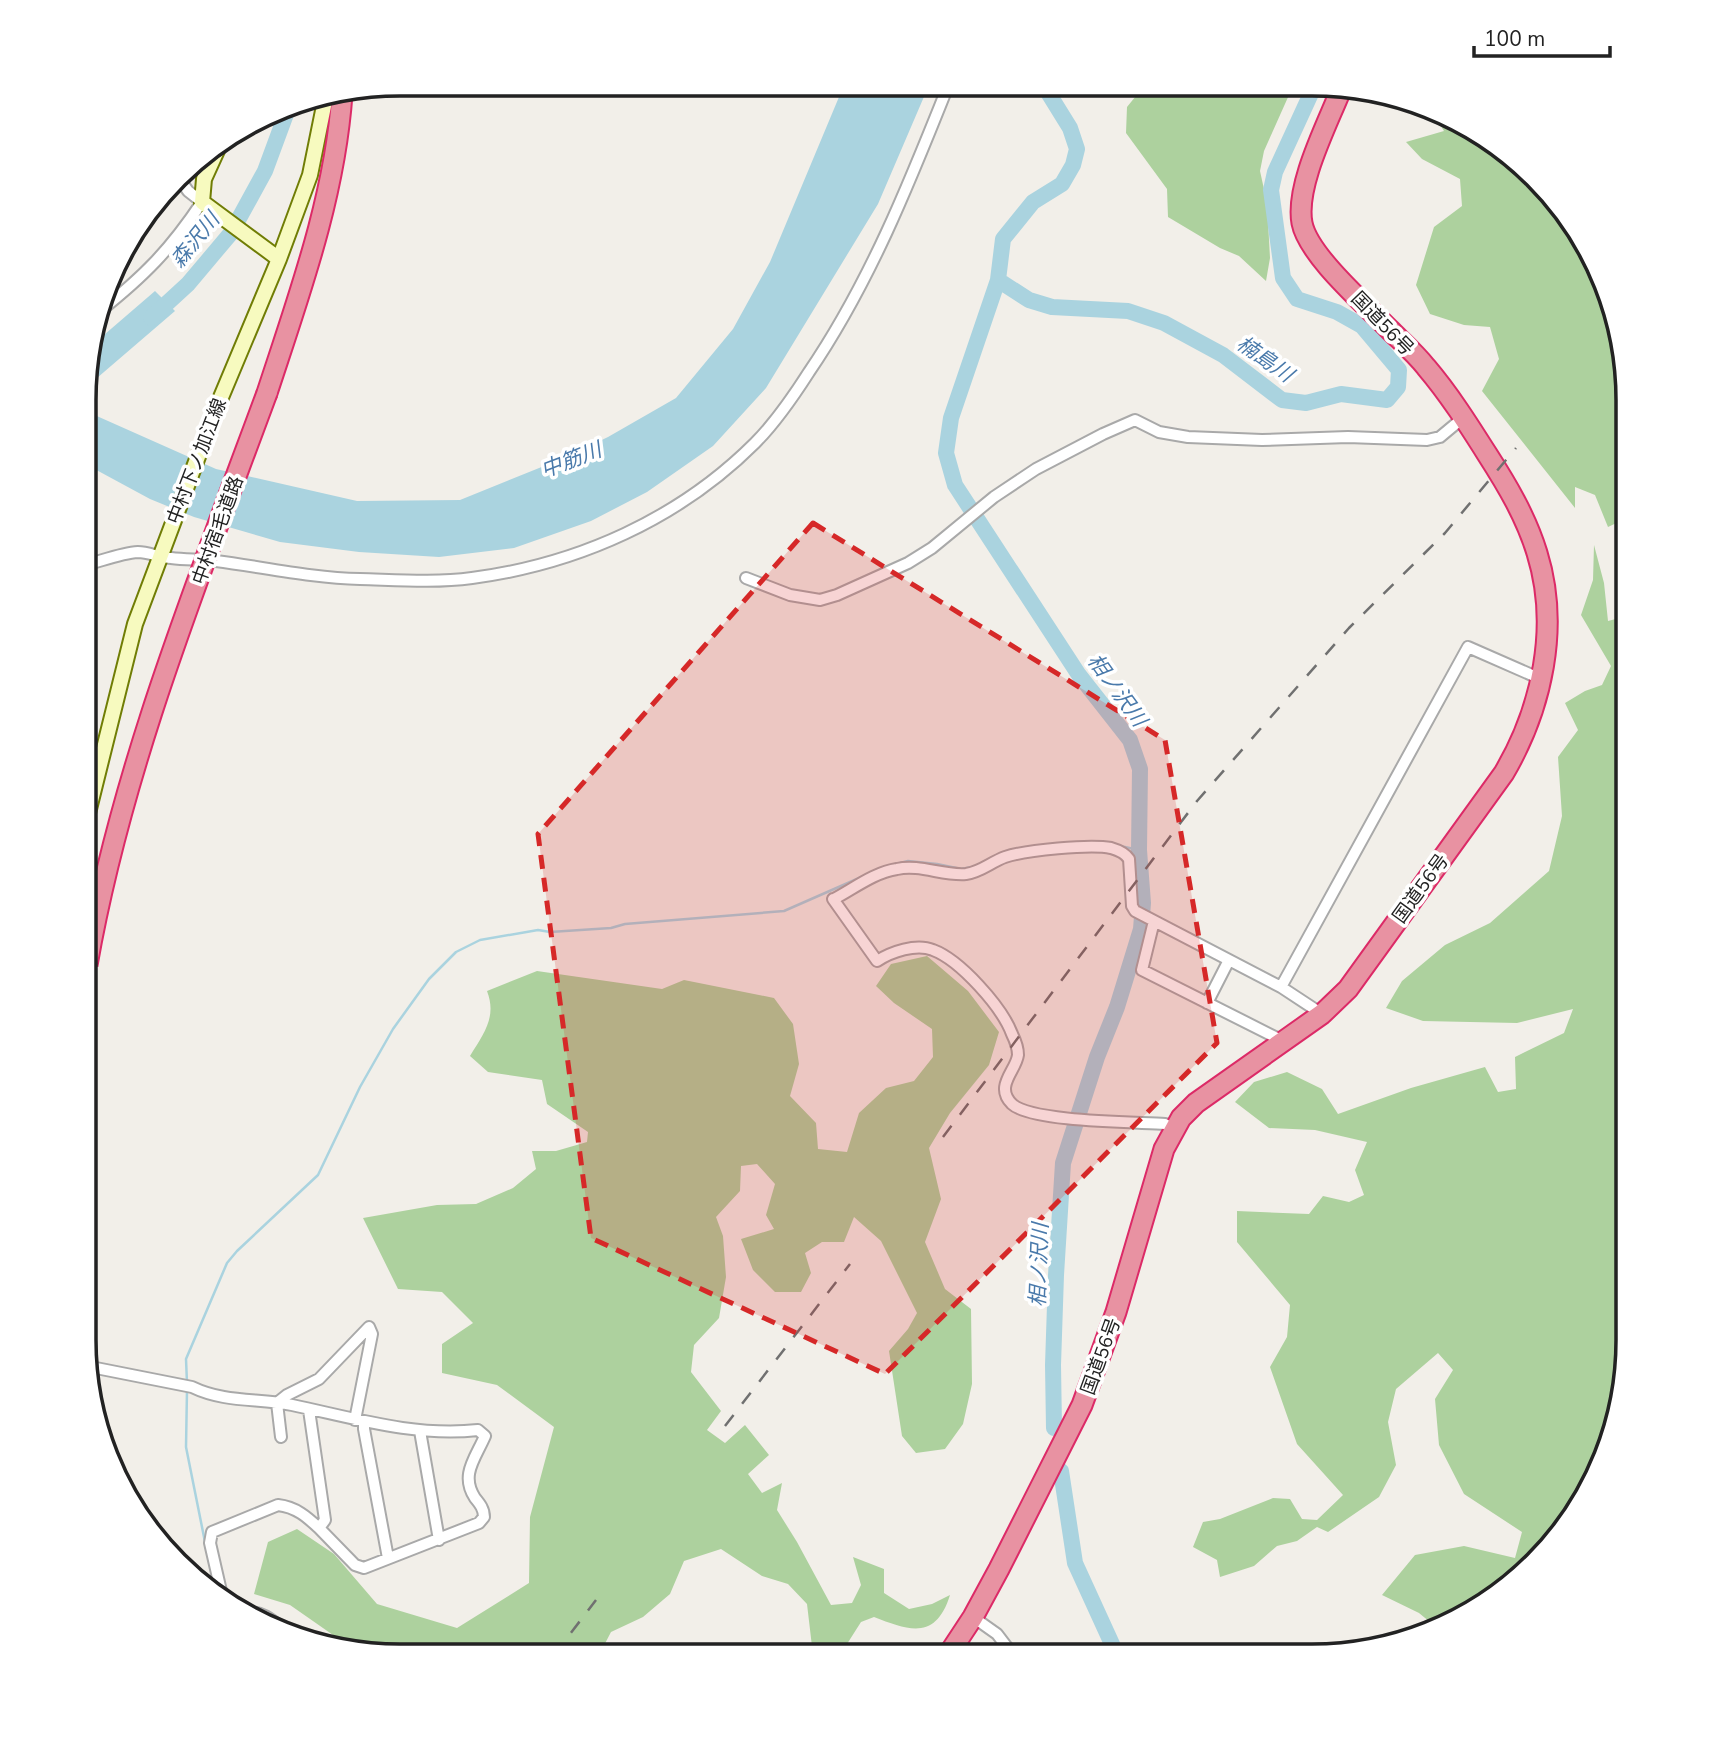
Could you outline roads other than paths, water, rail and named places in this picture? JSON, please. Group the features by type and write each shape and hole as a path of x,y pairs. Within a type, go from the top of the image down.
{"highway":[{"name":"国道56号","path":"955,1644 973,1617 1065,1440 1096,1372 1164,1149 1173,1129 1196,1103 1322,1014 1348,989 1504,773 1519,748 1541,678 1547,646 1547,609 1537,553 1526,522 1509,489 1464,417 1426,367 1328,266 1302,225 1301,204 1305,181 1338,98"},
{"name":"中村宿毛道路","path":"96,920 107,866 153,709 267,393 318,232 332,170 341,102"}],"main road":[{"name":"中村下ノ加江線","path":"96,784 135,624 214,414 279,258 310,175 327,106"},
{"path":"212,162 204,179 207,206 279,258"}],"street":[{"path":"96,562 139,552 161,550 211,560 346,579 408,581 471,578 531,567 579,553 621,537 660,517 705,488 755,442 789,403 832,338 872,264 909,183 944,96"},
{"path":"112,301 165,254 207,206 184,186"},
{"path":"746,578 790,595 820,600 837,595 908,564 932,548 986,503 1036,469 1135,420 1159,432 1188,437 1427,440 1440,437 1464,417"},
{"path":"1281,987 1468,647 1541,678"},
{"path":"1173,1129 1165,1124 1043,1116 1022,1110 1011,1103 1005,1089 1006,1078 1018,1058 1017,1049 1011,1031 980,989 950,960 931,948 890,953 877,961 834,899 897,869 924,868 965,874 984,869 1005,857 1093,847 1113,849 1129,859 1132,906 1135,911 1281,987 1322,1014"},
{"path":"1152,920 1142,970 1277,1038 1280,1044"},
{"path":"1206,1003 1228,960"},
{"path":"277,1403 319,1379 369,1327 372,1334 360,1421 364,1429 388,1558"},
{"path":"98,1368 192,1387 208,1395 231,1400 277,1403 420,1431 478,1430 485,1436 468,1478 468,1487 484,1511 484,1517 479,1523 364,1568 355,1565 303,1514 278,1505 212,1532 210,1543 219,1584"},
{"path":"277,1403 281,1437"},
{"path":"309,1410 325,1520 319,1528"},
{"path":"420,1431 439,1539"},
{"path":"973,1617 997,1634 1005,1644"}],"water":[{"name":"中筋川","path":"839,96 924,96 878,204 766,388 713,446 647,492 591,521 514,548 439,557 359,552 280,542 194,517 150,499 96,470 96,416 216,469 357,501 460,500 564,458 608,437 676,398 733,329 770,262"},
{"path":"155,291 175,311 97,378 103,335"}],"waterway":[{"name":"相ノ沢川","path":"1050,96 1070,128 1077,149 1073,165 1062,184 1033,202 1003,239 998,280 951,418 946,453 955,485 1079,675 1130,740 1140,769 1139,850 1143,903 1141,929 1063,1163 1056,1275 1054,1428"},
{"name":"楠島川","path":"998,280 1029,300 1052,307 1128,311 1164,323 1223,355 1282,400 1306,403 1341,394 1387,400 1398,387 1399,370 1362,326 1337,312 1297,299 1283,278 1271,190 1275,172 1310,96"},
{"name":"森沢川","path":"151,318 188,284 231,233 265,171 284,119"},
{"path":"1120,846 1139,850"},
{"path":"885,867 908,861 961,869 978,866"},
{"path":"187,1383 186,1359 227,1263 318,1175 360,1087 393,1029 429,979 456,952 480,940 538,930 550,932 611,928 625,924 784,911 866,875"},
{"path":"187,1390 186,1447 205,1542"},
{"name":"相ノ沢川","path":"1061,1471 1075,1563 1112,1644"}],"railway":[{"path":"943,1137 1197,801 1349,628 1445,533 1516,448"},
{"path":"725,1426 850,1264"},
{"path":"562,1644 596,1600"}]}
